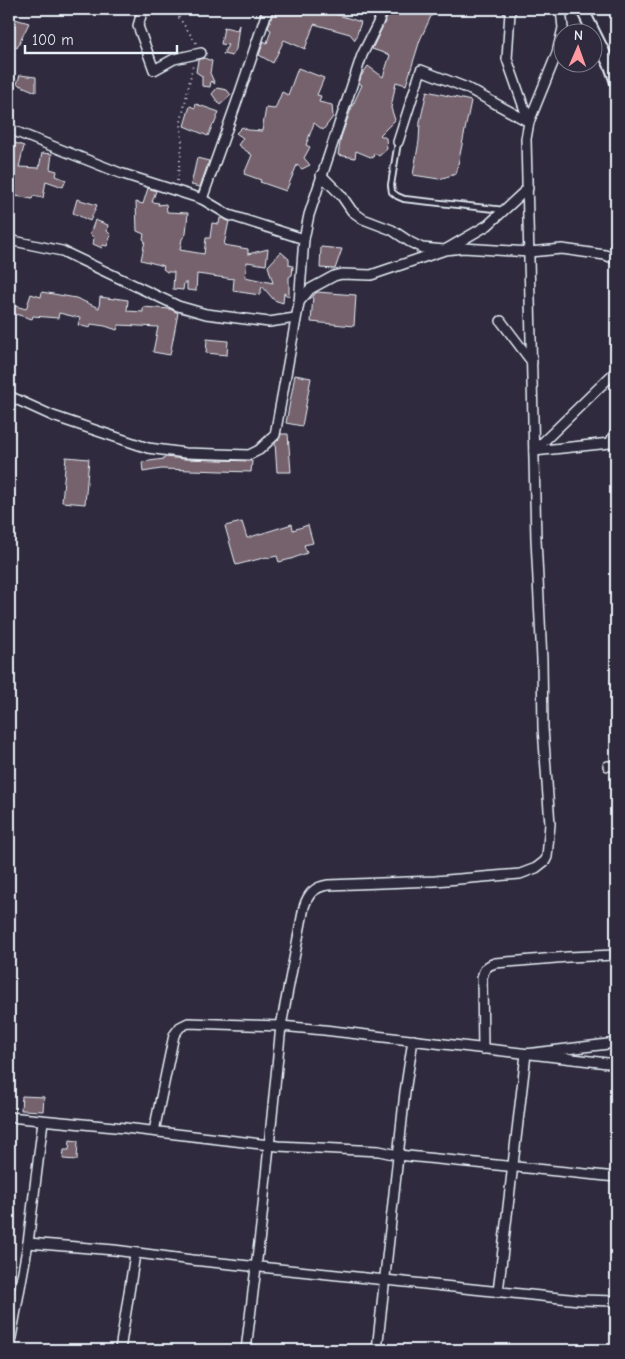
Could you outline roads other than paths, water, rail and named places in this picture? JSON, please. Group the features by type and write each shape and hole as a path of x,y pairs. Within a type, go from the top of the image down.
{"street":[{"path":"143,9 138,26 154,70 174,59 201,53"},
{"path":"202,199 238,101 268,9"},
{"path":"9,396 54,416 148,448 185,453 249,455 259,450 275,435 299,303 304,239 308,215 362,55 383,9"},
{"path":"508,9 510,12 507,59 529,122"},
{"path":"246,1350 261,1226 281,1026 304,907 310,893 317,888 337,884 434,881 520,874 536,868 547,857 550,824 543,728 526,139 529,122 557,53 562,28 561,9"},
{"path":"582,9 616,81"},
{"path":"398,142 422,70 467,88 529,122"},
{"path":"9,129 82,159 202,199 229,215 304,239"},
{"path":"321,175 341,195 352,211 363,220 392,230 422,248 445,250 463,248 529,252 562,249 605,255 616,259"},
{"path":"299,303 310,289 334,276 342,274 370,275 445,250 488,225 528,188"},
{"path":"9,240 62,251 178,306 206,314 269,322 295,318"},
{"path":"501,321 532,362"},
{"path":"534,451 616,371"},
{"path":"534,451 610,443 616,431"},
{"path":"483,1049 482,978 486,966 559,958 616,956"},
{"path":"154,1131 174,1035 180,1027 188,1023 281,1026 616,1064"},
{"path":"377,1350 405,1092 413,1040"},
{"path":"526,1054 616,1043"},
{"path":"498,1292 526,1054"},
{"path":"9,1117 154,1131 268,1145 379,1151 398,1155 616,1177"},
{"path":"9,1349 28,1242 44,1121"},
{"path":"28,1242 498,1292 579,1300 616,1301"},
{"path":"120,1350 135,1254"}],"lane":[{"path":"398,142 392,186 392,192 396,196 420,201 506,210"}]}
